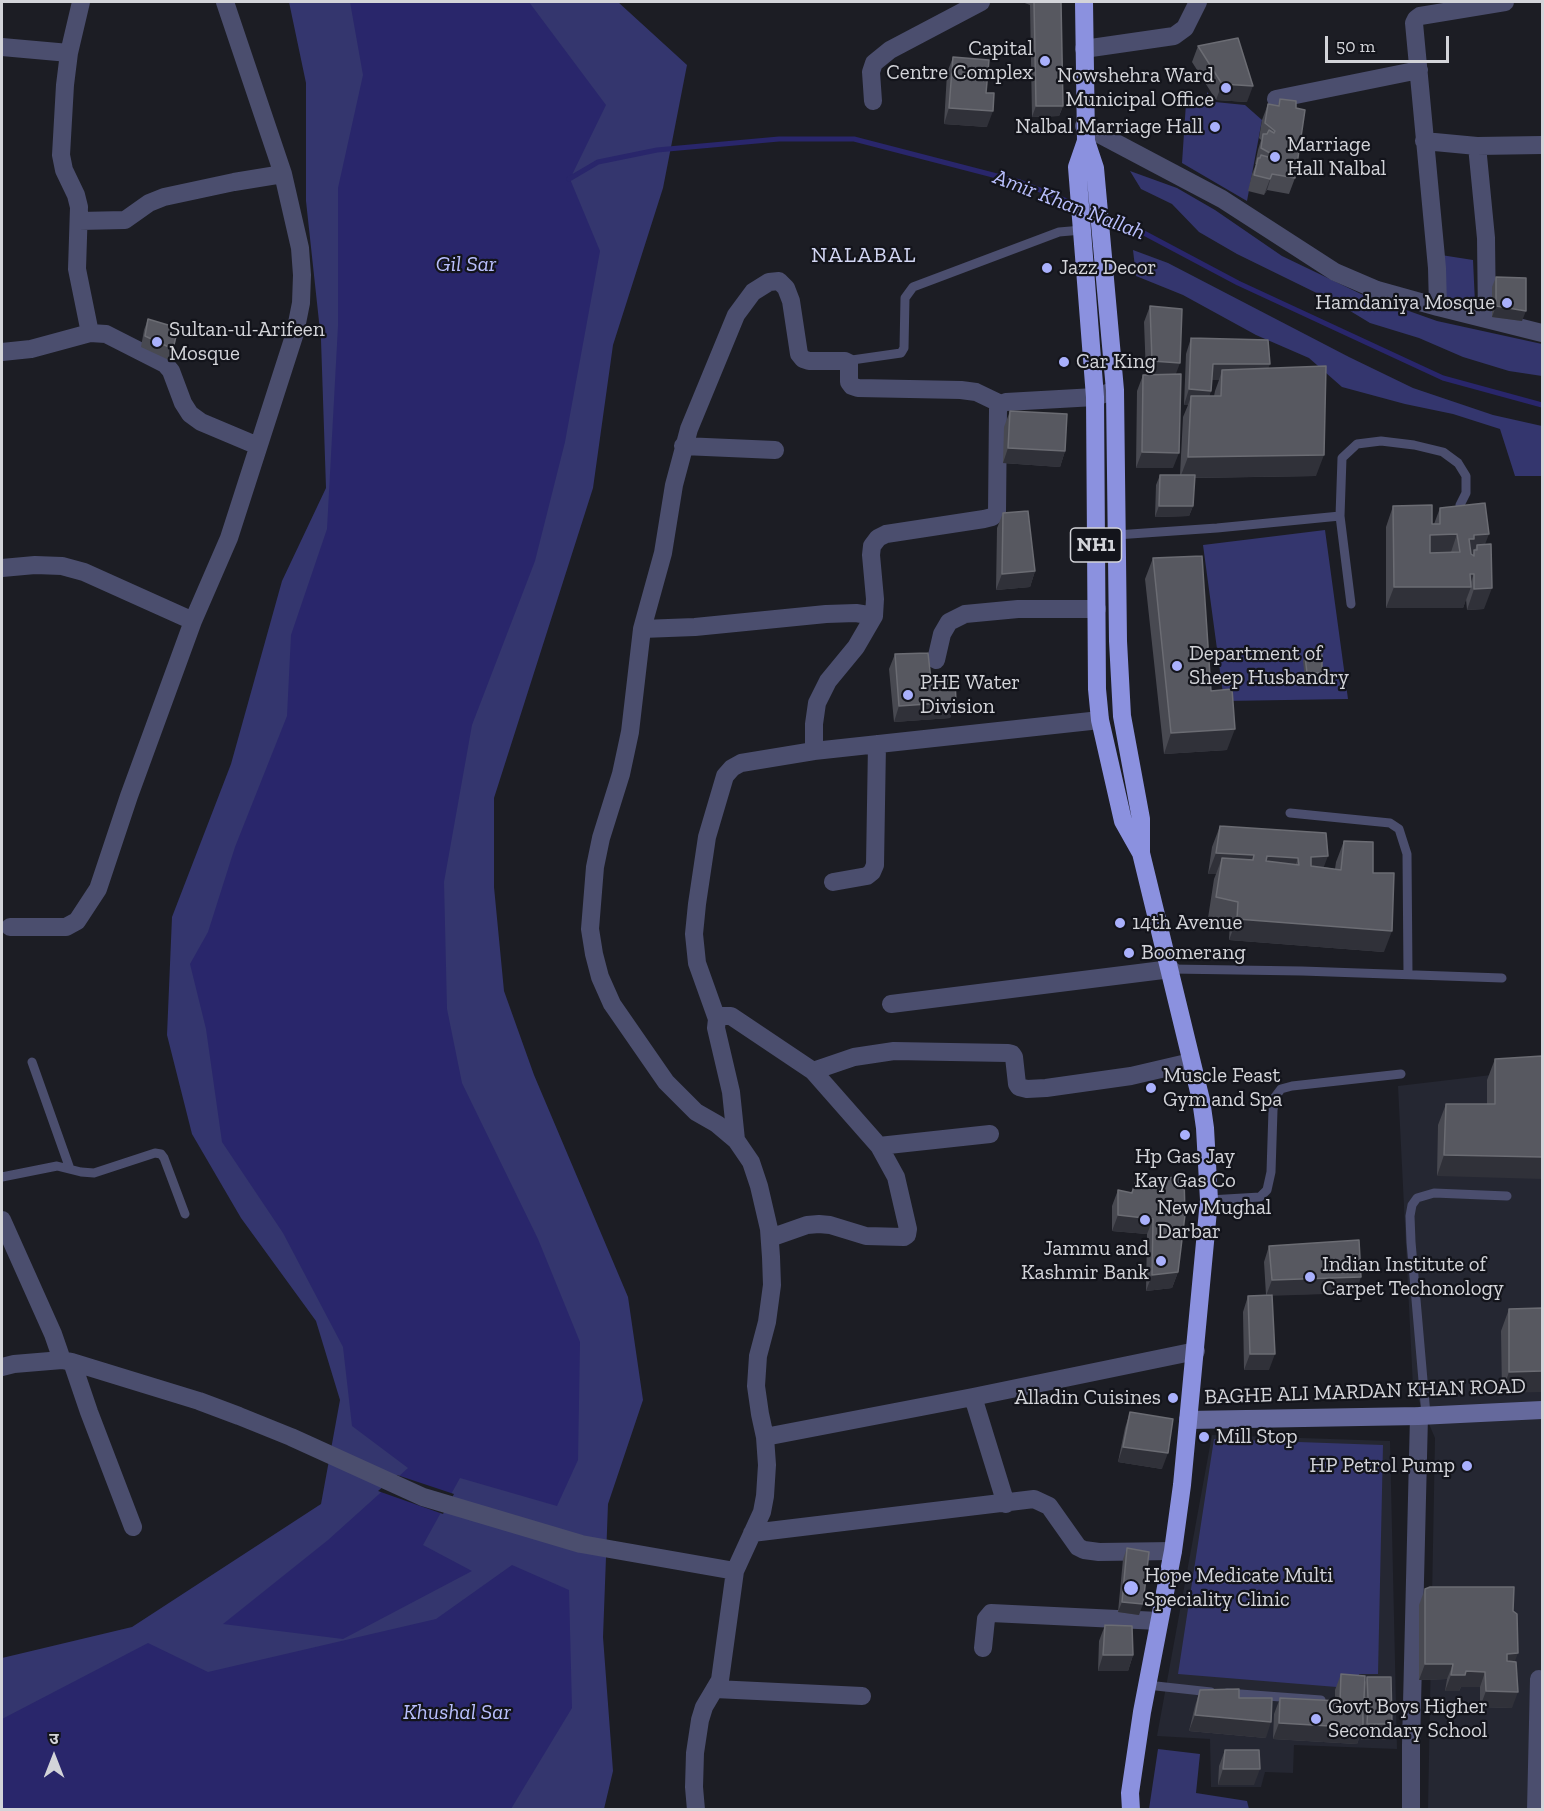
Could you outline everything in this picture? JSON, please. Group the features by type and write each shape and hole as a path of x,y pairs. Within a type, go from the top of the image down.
{"highway":[{"name":"NH1","path":"1084,2 1085,134 1077,167 1095,397 1097,689 1100,720 1123,821 1141,853 1201,1100 1209,1200 1196,1351 1173,1551 1148,1685 1131,1801 1117,1809"},
{"name":"NH1","path":"1085,134 1095,168 1115,390 1118,641 1122,716 1142,819 1141,853"},
{"path":"1095,534 1116,534"}],"main road":[{"name":"BAGHE ALI MARDAN KHAN ROAD","path":"1188,1420 1542,1410"}],"street":[{"path":"81,2 69,53 61,155 64,170 76,195 79,221 77,269 90,333"},
{"path":"6,927 66,927 77,921 98,890 129,796 193,621 229,538 287,362 301,303 300,248 283,174 225,2"},
{"path":"873,101 871,72 874,63 890,50 981,2"},
{"path":"1084,49 1174,36 1185,28 1198,2"},
{"path":"1438,307 1437,268 1424,141 1416,19 1420,16 1505,2"},
{"path":"2,47 69,53"},
{"path":"1276,99 1419,70"},
{"path":"1085,134 1222,199 1335,272 1377,290 1542,333"},
{"path":"1424,141 1477,146 1542,145"},
{"path":"1477,146 1486,238 1487,319"},
{"path":"79,221 125,220 149,203 164,197 283,174"},
{"path":"696,1809 695,1753 700,1720 704,1707 720,1680 735,1571 762,1512 765,1496 767,1465 765,1437 756,1386 758,1356 767,1322 772,1285 770,1238 759,1186 751,1162 736,1140 717,1124 696,1112 666,1082 612,1004 600,977 594,954 590,929 595,867 601,838 621,774 630,732 642,629 663,553 683,446 736,315 753,292 769,282 779,281 786,288 791,301 799,354 803,359 849,363 849,382 852,386 962,390 976,392 1001,404"},
{"path":"2,352 31,349 90,333 106,334 165,364 171,371 183,403 190,414 201,422 258,446"},
{"path":"814,752 817,703 828,681 856,647 874,616 875,599 871,555 872,546 878,538 886,534 984,519 997,513 998,409 1001,404 1095,397 1115,390"},
{"path":"683,446 775,450"},
{"path":"2,568 35,565 62,566 84,572 193,621"},
{"path":"936,660 942,634 949,622 965,615 1018,609 1097,609"},
{"path":"642,629 695,627 856,613 874,616"},
{"path":"736,1140 731,1092 716,1028 717,1019 697,963 694,934 707,837 725,776 741,763 814,752 1100,720"},
{"path":"833,882 867,876 875,865 877,744"},
{"path":"891,1004 1171,969"},
{"path":"717,1019 731,1016 813,1071 879,1146 896,1177 905,1214 907,1235 903,1238 866,1236 819,1224 807,1225 770,1238"},
{"path":"813,1071 854,1057 894,1051 1008,1053 1014,1057 1017,1084 1027,1089 1131,1076 1191,1062"},
{"path":"879,1146 990,1134"},
{"path":"2,1220 89,1412 133,1527"},
{"path":"765,1437 1196,1351"},
{"path":"2,1366 67,1361 200,1401 291,1437 423,1497 581,1544 735,1571"},
{"path":"973,1397 1006,1504"},
{"path":"1411,1809 1422,1415"},
{"path":"752,1533 1034,1499 1049,1506 1078,1547 1084,1550 1099,1552 1173,1551"},
{"path":"983,1648 986,1619 991,1613 1159,1620"},
{"path":"1536,1809 1539,1679"},
{"path":"715,1689 862,1696"}],"lane":[{"path":"845,361 902,353 905,298 913,287 1059,232 1082,230"},
{"path":"1351,604 1340,516 1342,458 1357,444 1381,441 1414,445 1443,452 1458,463 1466,476 1466,493 1460,504"},
{"path":"1116,534 1217,528 1340,516"},
{"path":"1290,813 1390,823 1400,829 1407,854 1408,974"},
{"path":"1171,969 1503,978"},
{"path":"32,1062 70,1169"},
{"path":"1209,1200 1260,1197 1267,1190 1271,1172 1273,1110 1275,1097 1281,1089 1401,1074"},
{"path":"2,1177 57,1166 94,1173 155,1153 161,1154 185,1214"},
{"path":"1422,1415 1411,1242 1412,1205 1417,1198 1434,1193 1507,1196"},
{"path":"1148,1685 1325,1701"}],"shaded area":[{"path":"289,2 618,2 687,65 663,188 613,345 593,488 494,798 494,887 504,991 534,1075 628,1297 643,1400 608,1504 603,1637 613,1771 604,1809 2,1809 2,1658 132,1627 321,1504 340,1400 316,1321 241,1218 192,1134 167,1035 172,917 231,764 282,581 326,488 321,340 306,201 306,83"},
{"path":"1207,92 1215,102 1245,105 1262,120 1247,201 1182,163 1186,103 1207,103"},
{"path":"1130,171 1177,188 1215,210 1282,256 1361,294 1437,321 1542,344 1542,376 1509,371 1463,357 1419,338 1370,323 1337,303 1237,254 1199,232 1172,204 1141,189"},
{"path":"1133,250 1168,263 1413,388 1493,415 1542,426 1542,476 1515,476 1500,429 1453,414 1342,387 1309,358 1256,335 1183,295 1136,276"},
{"path":"1441,255 1473,260 1475,303 1442,296"},
{"path":"1325,530 1348,699 1224,701 1203,545"},
{"path":"1542,1069 1542,1809 1428,1809 1435,1438 1413,1387 1398,1086"},
{"path":"1212,1435 1390,1441 1397,1749 1294,1745 1293,1773 1265,1772 1261,1787 1211,1787 1210,1739 1157,1736"},
{"path":"1214,1439 1383,1445 1378,1674 1359,1674 1361,1689 1178,1674"},
{"path":"1158,1749 1200,1754 1196,1793 1247,1801 1249,1809 1149,1809"}],"water":[{"name":"Gil Sar","path":"350,2 529,2 606,105 570,179 600,251 565,442 535,561 472,725 444,882 447,1009 462,1083 538,1239 580,1342 578,1460 557,1506 460,1478 423,1545 472,1571 343,1639 223,1624 328,1540 408,1468 352,1426 343,1347 283,1233 222,1142 206,1029 190,964 208,932 235,847 287,716 291,635 327,529 338,326 338,188 363,75"},
{"name":"Khushal Sar","path":"512,1565 569,1590 572,1708 511,1809 2,1809 2,1719 148,1643 208,1672 436,1619"}],"pier":[{"path":"397,1475 454,1494 443,1514 378,1491"}],"building":[{"name":"Capital Centre Complex","path":"1034,2 1061,2 1063,106 1036,106"},
{"path":"1238,38 1253,86 1222,84 1198,46"},
{"path":"953,57 989,60 986,93 994,93 993,111 949,108"},
{"name":"Marriage Hall Nalbal","path":"1280,99 1296,101 1296,108 1305,110 1295,178 1272,174 1270,179 1254,175 1258,158 1261,155 1268,157 1270,153 1261,148 1263,134 1267,134 1269,130 1274,133 1275,131 1265,123 1268,104 1279,106"},
{"path":"1496,277 1526,278 1526,311 1496,306"},
{"path":"1150,306 1182,309 1180,363 1152,361"},
{"path":"148,319 178,328 173,349 145,336"},
{"path":"1191,338 1268,340 1270,364 1213,364 1211,391 1189,389"},
{"path":"1326,366 1324,455 1188,457 1191,396 1221,396 1222,370"},
{"path":"1181,374 1179,453 1142,452 1143,375"},
{"path":"1010,411 1067,414 1065,451 1008,448"},
{"path":"1160,475 1195,475 1193,506 1159,506"},
{"path":"1485,503 1489,534 1474,535 1474,539 1469,539 1471,554 1474,556 1477,545 1491,544 1492,588 1474,589 1474,574 1470,574 1471,587 1394,587 1393,506 1432,505 1432,524 1440,524 1440,508","holes":["1457,534 1460,552 1430,553 1430,535"]},
{"path":"1028,511 1035,571 1002,574 1003,513"},
{"name":"Department of Sheep Husbandry","path":"1202,556 1211,691 1232,689 1235,729 1171,733 1153,558"},
{"path":"928,653 931,680 955,678 956,702 899,706 895,654"},
{"path":"1322,655 1322,673 1307,673 1305,656"},
{"path":"1220,826 1326,833 1328,856 1311,857 1311,866 1341,870 1344,841 1373,842 1373,873 1394,873 1392,931 1237,919 1238,902 1216,897 1222,858 1253,860 1254,855 1216,853","holes":["1267,856 1298,858 1299,865 1266,861"]},
{"path":"1542,1056 1542,1157 1444,1155 1446,1104 1495,1104 1495,1059"},
{"path":"1184,1176 1185,1215 1178,1272 1152,1275 1153,1219 1118,1215 1118,1190 1132,1193 1135,1183 1161,1188 1160,1179"},
{"path":"1359,1240 1361,1277 1272,1280 1269,1246"},
{"path":"1272,1295 1275,1354 1250,1354 1248,1296"},
{"path":"1542,1308 1542,1371 1509,1372 1509,1309"},
{"path":"1130,1412 1173,1419 1168,1453 1123,1447"},
{"name":"Hope Medicate Multi Speciality Clinic","path":"1127,1548 1149,1552 1143,1604 1122,1602"},
{"path":"1430,1587 1514,1587 1513,1611 1517,1614 1518,1653 1507,1654 1507,1661 1516,1662 1518,1692 1486,1691 1485,1672 1466,1671 1465,1675 1451,1675 1453,1664 1425,1664 1425,1589"},
{"path":"1105,1625 1132,1626 1133,1655 1103,1655"},
{"path":"1341,1674 1365,1676 1364,1698 1368,1698 1367,1677 1391,1677 1392,1724 1367,1724 1368,1705 1363,1705 1363,1728 1279,1723 1280,1698 1340,1701"},
{"path":"1239,1689 1239,1698 1272,1698 1271,1722 1195,1715 1200,1690"},
{"path":"1225,1750 1259,1750 1260,1769 1223,1769"}],"waterway":[{"name":"Amir Khan Nallah","path":"569,179 598,162 657,150 779,139 854,139 1020,182 1077,205"},
{"name":"Amir Khan Nallah","path":"1102,215 1142,232 1238,283 1443,378 1542,405"}],"place":[{"name":"Capital Centre Complex","path":"1045,61"},
{"name":"Nowshehra Ward Municipal Office","path":"1226,88"},
{"name":"Nalbal Marriage Hall","path":"1215,127"},
{"name":"Marriage Hall Nalbal","path":"1275,157"},
{"name":"Jazz Decor","path":"1047,268"},
{"name":"Hamdaniya Mosque","path":"1507,303"},
{"name":"Sultan-ul-Arifeen Mosque","path":"157,342"},
{"name":"Car King","path":"1064,362"},
{"name":"Department of Sheep Husbandry","path":"1177,666"},
{"name":"PHE Water Division","path":"908,695"},
{"name":"14th Avenue","path":"1120,923"},
{"name":"Boomerang","path":"1129,953"},
{"name":"Muscle Feast Gym and Spa","path":"1151,1088"},
{"name":"Hp Gas Jay Kay Gas Co","path":"1185,1135"},
{"name":"New Mughal Darbar","path":"1145,1220"},
{"name":"Jammu and Kashmir Bank","path":"1161,1261"},
{"name":"Indian Institute of Carpet Techonology","path":"1310,1277"},
{"name":"Alladin Cuisines","path":"1173,1398"},
{"name":"Mill Stop","path":"1204,1437"},
{"name":"HP Petrol Pump","path":"1467,1466"},
{"name":"Hope Medicate Multi Speciality Clinic","path":"1131,1588"},
{"name":"Govt Boys Higher Secondary School","path":"1316,1719"}],"district":[{"name":"NALABAL","path":"864,256"}]}
